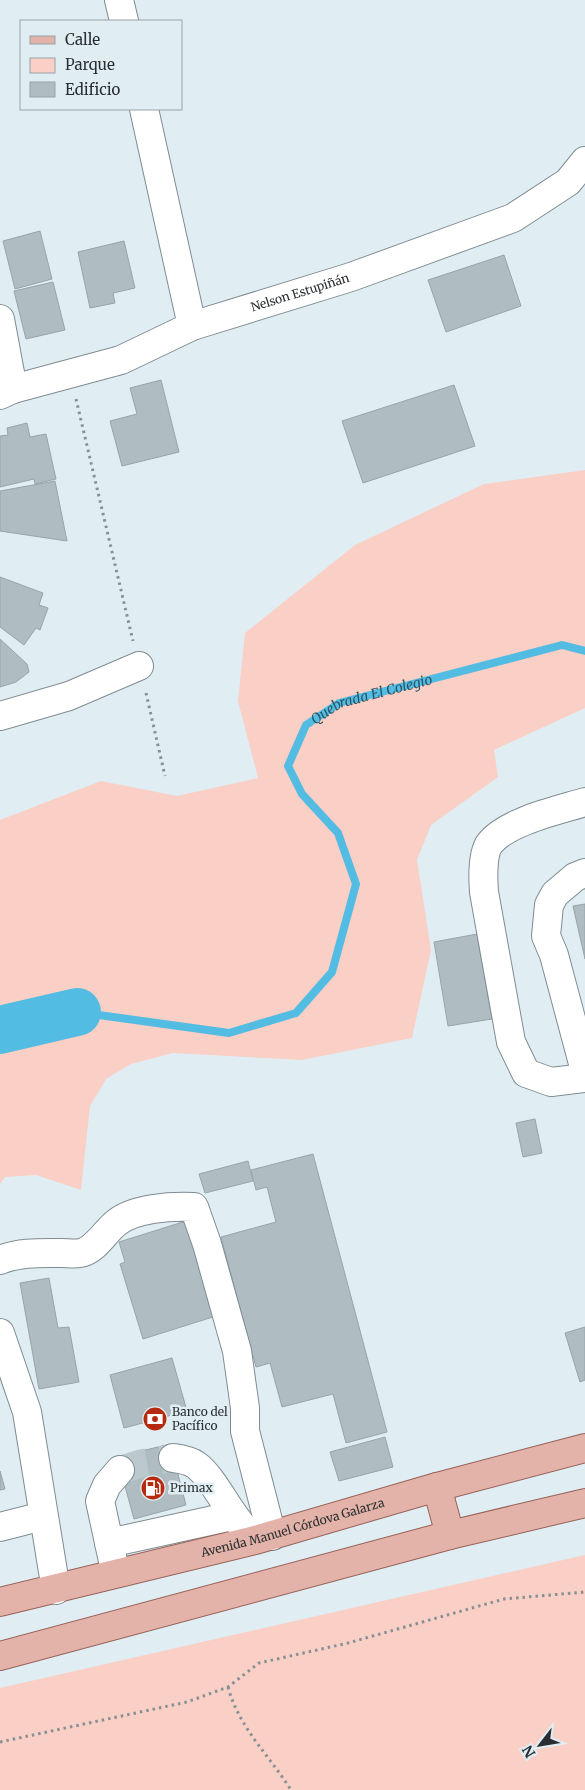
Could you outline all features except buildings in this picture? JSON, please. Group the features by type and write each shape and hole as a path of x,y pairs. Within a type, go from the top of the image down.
{"main road":[{"name":"Avenida Manuel Córdova Galarza","path":"0,1602 56,1590 263,1538 437,1487 585,1448"},
{"path":"437,1487 450,1535"},
{"path":"0,1656 450,1535 585,1502"}],"street":[{"path":"119,0 124,20"},
{"path":"144,110 192,326"},
{"name":"Nelson Estupiñán","path":"7,392 121,360 192,326 351,276 513,218 568,182 585,161"},
{"path":"0,319 7,392"},
{"path":"0,716 69,696 139,666"},
{"path":"585,802 517,823 490,843 483,867 484,892 512,1042 526,1073 551,1082 585,1078"},
{"path":"585,873 575,877 555,894 549,905 546,936 554,955 585,1071"},
{"path":"0,1260 9,1256 31,1253 73,1254 85,1252 117,1222 147,1210 169,1206 194,1207 207,1244 237,1351 245,1431 263,1538"},
{"path":"0,1333 27,1412 56,1590"},
{"path":"173,1458 195,1464 203,1472 232,1516 263,1538"},
{"path":"115,1574 100,1501 107,1486 120,1470"},
{"path":"0,1527 43,1516"},
{"path":"109,1543 232,1516"}],"path":[{"path":"70,374 165,776"},
{"path":"0,1742 187,1702 228,1687 259,1663 348,1643 504,1599 585,1592"},
{"path":"228,1687 233,1704 243,1725 291,1790"}],"green space":[{"path":"585,470 585,708 494,750 498,777 431,825 417,860 431,950 412,1038 302,1060 173,1053 131,1064 106,1079 90,1106 81,1190 36,1175 5,1177 0,1184 0,820 101,781 177,796 258,778 238,701 245,633 355,545 484,484"},
{"path":"585,1555 585,1790 0,1790 0,1688"}],"waterway":[{"name":"Quebrada El Colegio","path":"77,1012 229,1033 296,1013 332,972 356,884 338,833 302,794 288,766 306,725 339,703 562,645 585,651"},
{"name":"Quebrada El Colegio","path":"0,1030 77,1012"}],"tunnel":[{"path":"120,1470 143,1463 173,1458"}],"place":[{"name":"Banco del Pacífico","path":"155,1419"},
{"name":"Primax","path":"153,1488"}]}
